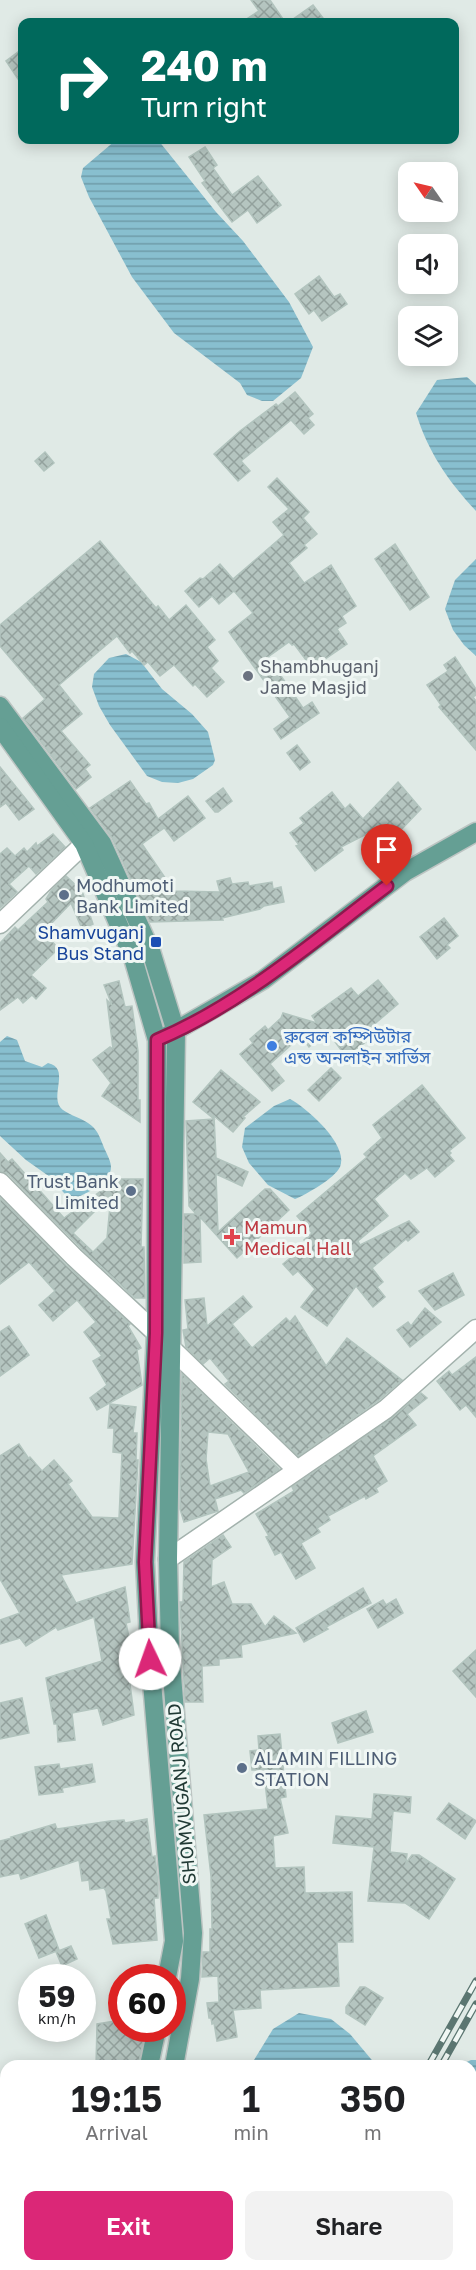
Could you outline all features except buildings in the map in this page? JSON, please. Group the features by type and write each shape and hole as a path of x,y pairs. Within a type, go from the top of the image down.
{"main road":[{"name":"SHOMVUGANJ ROAD","path":"0,706 102,843 152,951 177,1032 168,1559 170,1651 193,1933 190,1979 175,2060"},
{"name":"SHOMVUGANJ ROAD","path":"0,727 84,844 133,958 157,1040 156,1333 145,1562 150,1659 174,1941 170,1964"},
{"path":"157,1040 177,1032 263,980 405,872 476,832"},
{"path":"150,2060 154,2042"}],"street":[{"path":"0,924 84,844"},
{"path":"0,1182 74,1257 156,1333"},
{"path":"168,1559 386,1409 476,1329"},
{"path":"171,1348 296,1469"}],"water":[{"path":"111,144 161,144 216,212 243,241 289,302 313,347 301,378 273,401 262,401 247,395 240,383 174,333 132,277 89,197 81,177 83,168"},
{"path":"467,377 476,385 476,511 456,489 440,465 426,441 416,413 437,380"},
{"path":"476,559 476,656 453,630 445,609 455,580"},
{"path":"126,654 141,662 162,689 192,714 208,732 215,760 213,765 193,779 178,783 162,782 147,776 99,706 92,687 94,674 109,658"},
{"path":"7,1036 17,1040 25,1061 42,1067 48,1063 58,1070 57,1095 60,1107 94,1128 109,1159 111,1167 107,1178 97,1187 74,1199 64,1193 50,1177 26,1160 0,1136 0,1042"},
{"path":"290,1099 325,1128 333,1138 341,1158 340,1167 333,1176 295,1199 268,1185 249,1163 242,1147 245,1128 274,1106"},
{"path":"299,2013 331,2019 350,2034 372,2060 254,2060 273,2029"}],"railway":[{"path":"431,2060 476,1981"},
{"path":"444,2060 476,2004"}],"place":[{"name":"Shambhuganj Jame Masjid","path":"248,676"},
{"name":"Modhumoti Bank Limited","path":"64,895"},
{"name":"Shamvuganj Bus Stand","path":"156,942"},
{"name":"রুবেল কম্পিউটার এন্ড অনলাইন সার্ভিস","path":"272,1046"},
{"name":"Trust Bank Limited","path":"131,1191"},
{"name":"Mamun Medical Hall","path":"232,1237"},
{"name":"ALAMIN FILLING STATION","path":"242,1768"}],"route":[{"path":"150,1659 145,1562 156,1333 157,1040 177,1032 263,980 387,886"}]}
